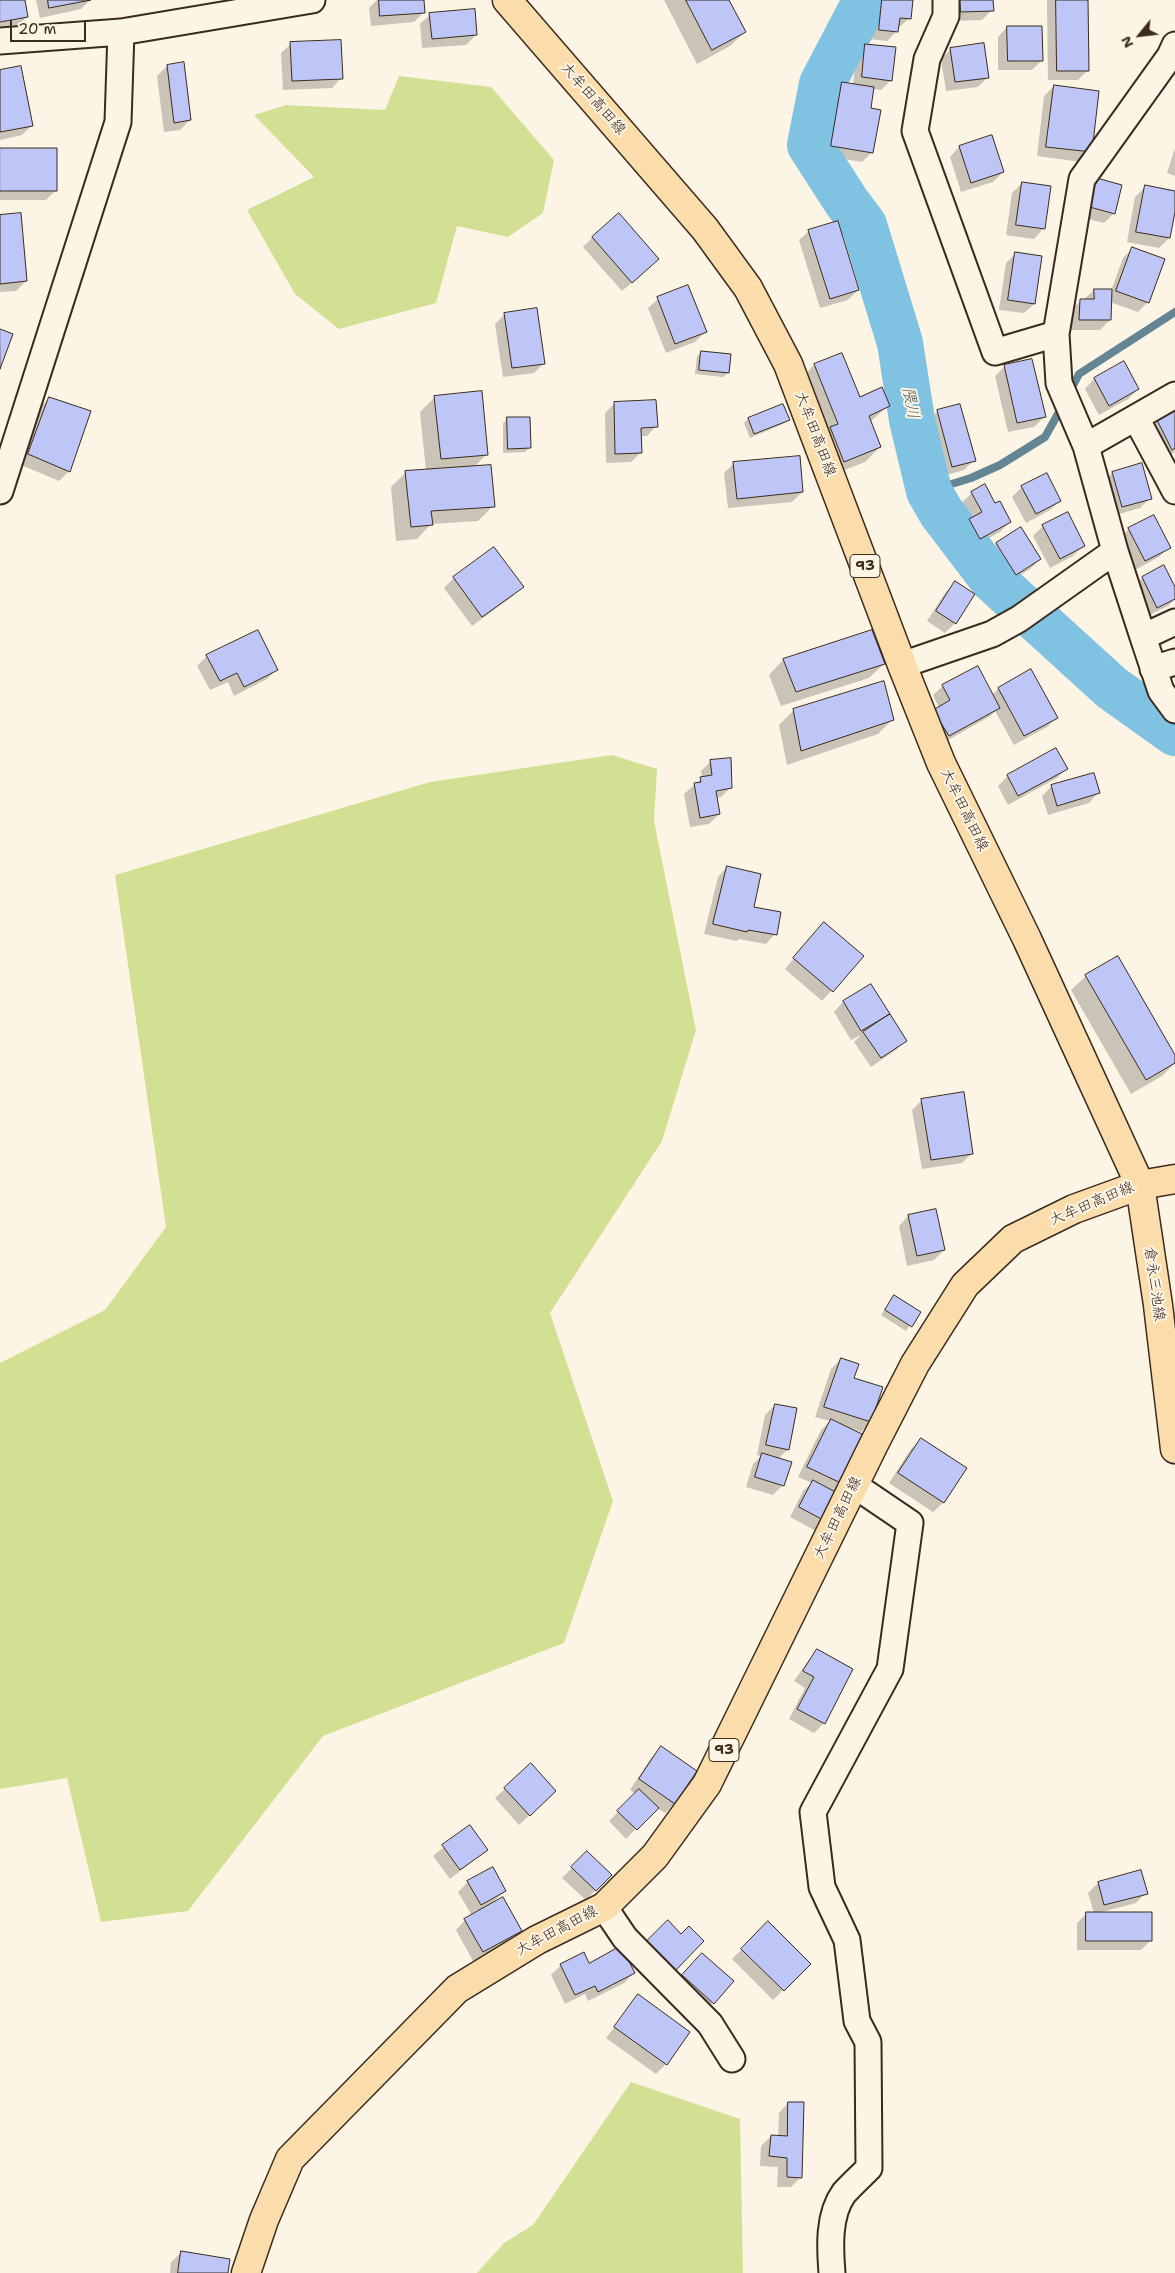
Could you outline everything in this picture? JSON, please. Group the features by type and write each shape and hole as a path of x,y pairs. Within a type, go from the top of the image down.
{"main road":[{"name":"大牟田高田線","path":"246,2273 264,2220 290,2159 457,1989 536,1940 604,1907 655,1856 707,1784 915,1364 965,1285 1013,1239 1074,1209 1140,1185 1027,939 941,763 788,364 748,288 705,229 507,0"},
{"path":"1140,1185 1175,1179"},
{"name":"倉永三池線","path":"1140,1185 1158,1305 1175,1449"}],"street":[{"path":"0,41 121,32 312,0"},
{"path":"946,0 946,16 927,59 915,131 995,352 1056,334"},
{"path":"0,491 118,122 121,32"},
{"path":"1175,45 1170,56 1082,179 1056,334 1066,399 1086,446 1115,551 1143,637 1164,665 1161,691 1175,710"},
{"path":"1086,446 1175,395"},
{"path":"1136,418 1175,491"},
{"path":"902,665 992,634 1026,614 1115,551"},
{"path":"1143,637 1175,622"},
{"path":"832,2273 830,2246 833,2220 843,2195 869,2168 868,2042 857,2021 847,1940 822,1887 813,1812 890,1668 910,1523 854,1485"},
{"path":"604,1907 625,1938 710,2024 732,2059"}],"green space":[{"path":"399,76 491,87 554,160 543,213 508,237 457,226 436,303 339,329 295,294 247,210 314,177 254,115 286,105 385,110"},
{"path":"612,755 657,769 654,821 696,1030 662,1141 550,1313 613,1501 564,1643 323,1736 188,1911 101,1922 67,1778 0,1789 0,1363 105,1310 166,1227 115,875 430,782"},
{"path":"631,2082 740,2119 743,2273 477,2273 504,2243 533,2225"}],"building":[{"path":"0,0 25,0 28,17 0,22"},
{"path":"48,0 91,0 49,8"},
{"path":"379,0 424,0 425,13 380,16"},
{"path":"686,0 729,0 746,32 712,50"},
{"path":"882,0 913,0 911,19 900,18 898,32 879,30"},
{"path":"960,0 993,0 994,11 961,12"},
{"path":"1056,0 1088,0 1089,71 1057,71"},
{"path":"475,9 477,35 432,39 429,13"},
{"path":"1007,26 1042,26 1043,61 1008,61"},
{"path":"341,40 343,79 292,81 290,42"},
{"path":"984,43 989,78 955,82 950,48"},
{"path":"865,44 896,47 892,81 862,77"},
{"path":"184,62 191,120 174,123 167,65"},
{"path":"21,66 33,126 0,132 0,70"},
{"path":"842,82 874,87 871,108 881,110 873,153 831,146"},
{"path":"1054,85 1099,91 1092,152 1046,147"},
{"path":"992,135 1004,172 971,183 959,146"},
{"path":"0,148 57,148 57,191 0,191"},
{"path":"1093,177 1122,185 1115,214 1086,206"},
{"path":"1022,182 1051,186 1045,229 1016,225"},
{"path":"1145,185 1175,191 1175,212 1170,238 1136,232"},
{"path":"21,213 27,281 0,284 0,215"},
{"path":"619,213 659,259 632,283 592,237"},
{"path":"838,221 859,290 830,299 808,230"},
{"path":"1132,247 1165,259 1149,303 1116,291"},
{"path":"1015,252 1042,256 1035,304 1008,300"},
{"path":"688,285 707,332 675,344 657,297"},
{"path":"1094,289 1112,289 1111,320 1079,320 1080,299 1094,299"},
{"path":"537,308 545,364 512,368 504,313"},
{"path":"0,329 13,334 0,369"},
{"path":"701,351 731,354 729,373 699,370"},
{"path":"842,353 860,397 882,387 890,406 869,416 881,447 844,462 830,427 838,424 814,364"},
{"path":"1032,359 1046,417 1017,423 1004,365"},
{"path":"1124,361 1139,389 1109,406 1094,378"},
{"path":"482,391 488,455 441,459 434,396"},
{"path":"49,397 91,411 70,472 28,454"},
{"path":"656,400 658,427 641,428 642,453 615,454 614,402"},
{"path":"783,404 790,420 754,434 748,418"},
{"path":"960,404 976,461 952,467 937,410"},
{"path":"1175,411 1175,448 1172,450 1157,420"},
{"path":"507,417 530,417 531,448 508,449"},
{"path":"800,456 803,492 737,499 733,462"},
{"path":"1142,463 1152,499 1122,507 1112,472"},
{"path":"491,465 495,507 431,511 433,525 411,527 405,471"},
{"path":"1047,473 1061,501 1036,514 1021,486"},
{"path":"985,484 995,503 1000,501 1011,522 980,539 969,519 982,512 971,492"},
{"path":"1068,512 1085,546 1060,559 1042,525"},
{"path":"1154,515 1171,548 1145,561 1128,528"},
{"path":"1021,527 1041,559 1016,575 996,543"},
{"path":"494,547 524,587 482,617 453,577"},
{"path":"1164,565 1175,587 1175,599 1157,608 1142,577"},
{"path":"955,581 975,594 956,624 936,611"},
{"path":"258,630 278,670 244,687 237,673 220,681 206,655"},
{"path":"872,630 885,664 796,692 783,659"},
{"path":"978,666 1000,708 949,736 933,710 950,700 942,685"},
{"path":"1031,669 1058,718 1024,736 998,688"},
{"path":"884,681 894,720 801,751 793,709"},
{"path":"1056,748 1068,769 1018,796 1007,775"},
{"path":"731,758 732,788 716,791 720,814 700,818 694,783 701,782 700,777 712,775 710,760"},
{"path":"1094,773 1100,793 1057,806 1051,785"},
{"path":"727,866 761,874 754,907 781,912 777,935 748,930 747,932 713,924"},
{"path":"824,922 864,956 833,992 793,958"},
{"path":"1118,956 1175,1055 1175,1063 1146,1080 1085,975"},
{"path":"871,984 890,1014 861,1031 843,1001"},
{"path":"890,1014 907,1041 881,1058 863,1032"},
{"path":"964,1092 973,1154 931,1160 921,1099"},
{"path":"936,1209 945,1250 917,1256 908,1215"},
{"path":"894,1295 921,1312 912,1327 885,1310"},
{"path":"841,1358 859,1364 854,1378 883,1387 871,1422 824,1407"},
{"path":"775,1404 797,1408 789,1450 766,1445"},
{"path":"831,1419 866,1436 843,1484 807,1467"},
{"path":"921,1438 967,1468 944,1503 898,1473"},
{"path":"762,1453 792,1462 784,1486 755,1477"},
{"path":"813,1480 841,1495 827,1522 799,1507"},
{"path":"817,1649 853,1669 825,1724 797,1709 814,1677 803,1671"},
{"path":"661,1746 697,1771 675,1804 639,1779"},
{"path":"531,1763 556,1791 530,1816 504,1788"},
{"path":"639,1789 659,1808 637,1830 617,1811"},
{"path":"470,1825 488,1850 460,1870 442,1845"},
{"path":"587,1851 612,1875 596,1891 571,1867"},
{"path":"493,1867 506,1891 481,1905 467,1881"},
{"path":"1141,1870 1148,1894 1104,1905 1098,1882"},
{"path":"503,1897 522,1931 483,1952 464,1919"},
{"path":"1086,1912 1152,1912 1152,1941 1086,1941"},
{"path":"668,1920 681,1934 689,1926 704,1941 676,1970 647,1941"},
{"path":"768,1921 811,1964 784,1991 741,1949"},
{"path":"621,1946 635,1973 598,1992 595,1986 575,1995 560,1964 584,1952 589,1963"},
{"path":"702,1953 734,1981 714,2004 682,1975"},
{"path":"638,1994 690,2032 667,2065 614,2027"},
{"path":"788,2102 804,2102 802,2178 787,2177 787,2158 769,2156 771,2135 787,2136"},
{"path":"181,2251 230,2259 228,2273 178,2273"}],"waterway":[{"name":"隈川","path":"866,0 822,84 810,145 864,225 900,343 912,420 929,491 941,512 992,579 1112,688 1175,733"},
{"path":"1069,393 1079,374 1175,312"},
{"path":"929,491 971,478 1000,465 1045,437 1063,405"}]}
